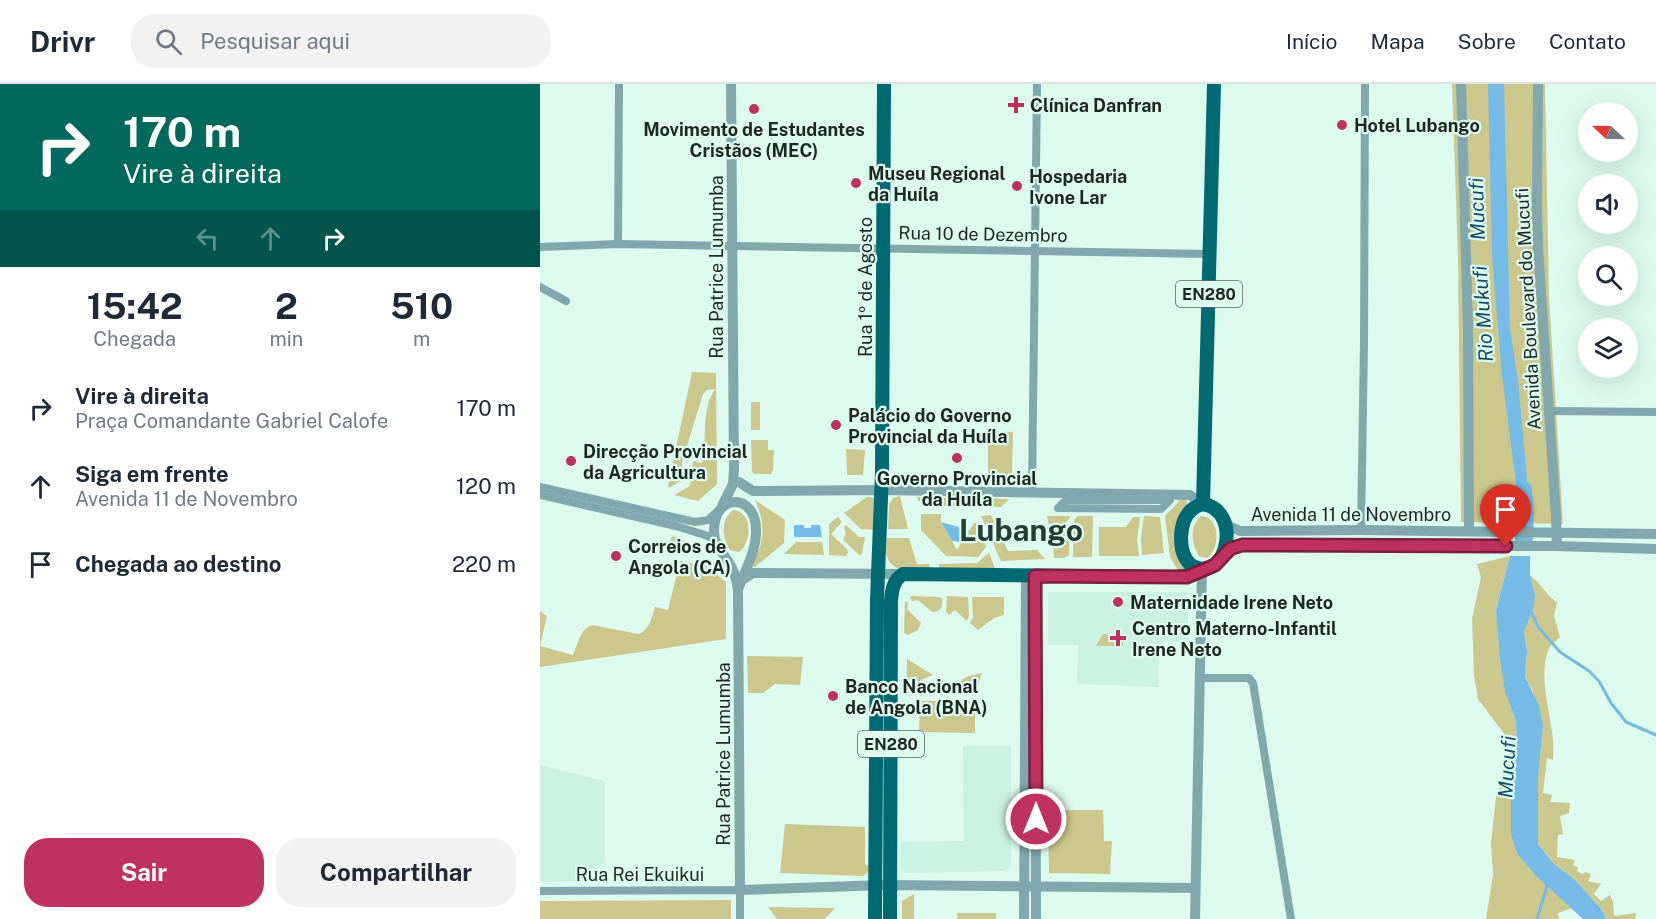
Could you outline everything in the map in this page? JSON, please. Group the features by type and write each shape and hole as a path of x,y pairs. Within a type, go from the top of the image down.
{"main road":[{"name":"Rua 1º de Agosto","path":"882,490 884,84"},
{"name":"EN280","path":"1203,504 1215,84"},
{"name":"EN280","path":"875,919 878,574 882,490"},
{"path":"903,574 1174,578 1193,575 1215,565 1222,555 1227,537 1223,518 1215,508 1203,504 1196,506 1187,514 1182,536 1182,550 1187,561 1196,568 1202,569"},
{"name":"EN280","path":"890,919 891,601 893,585 903,574"}],"street":[{"path":"618,243 619,84"},
{"name":"Rua Patrice Lumumba","path":"720,509 733,484 734,449 731,84"},
{"path":"1032,493 1037,84"},
{"path":"1361,530 1365,84"},
{"path":"1461,84 1468,338 1469,531"},
{"name":"Avenida Boulevard do Mucufi","path":"1538,84 1537,202 1557,532"},
{"name":"Rua 10 de Dezembro","path":"540,247 618,243 1210,254"},
{"path":"540,287 566,302"},
{"path":"1550,411 1656,412"},
{"name":"Rua Patrice Lumumba","path":"734,449 744,504"},
{"path":"739,482 753,491 882,490 1191,495 1203,504"},
{"path":"540,487 695,522 708,520 731,502 744,504 749,507 756,520 756,539 752,552 737,561 722,553 708,536 701,533 540,495"},
{"path":"744,504 753,491"},
{"path":"1066,500 1170,500 1161,508 1058,508 1066,500"},
{"path":"720,509 714,531 722,553"},
{"name":"Avenida 11 de Novembro","path":"1223,518 1229,526 1240,531 1361,530 1656,534"},
{"path":"1557,532 1557,546"},
{"name":"Avenida 11 de Novembro","path":"1222,555 1242,545 1557,546 1656,549"},
{"name":"Rua Patrice Lumumba","path":"740,919 740,585 752,552"},
{"name":"Rua Patrice Lumumba","path":"722,553 740,585"},
{"path":"1195,919 1202,569"},
{"path":"740,585 753,573 903,574"},
{"path":"1024,919 1030,576"},
{"path":"1030,576 1036,919"},
{"path":"1201,678 1249,678 1253,683 1292,919"},
{"path":"740,890 875,885 1195,888"},
{"name":"Rua Rei Ekuikui","path":"540,891 740,890"}],"shaded area":[{"path":"1452,84 1545,84 1549,297 1563,524 1461,522 1458,258"},
{"path":"692,372 716,373 717,484 698,501 674,495 690,486 693,461 702,463 704,458 706,413 715,389 707,390 703,394 682,462 682,480 669,488 668,486"},
{"path":"751,402 760,402 760,430 751,430"},
{"path":"988,431 1013,432 1012,475 988,475"},
{"path":"751,440 768,440 768,450 774,450 771,474 752,472"},
{"path":"846,449 865,450 863,475 847,475"},
{"path":"900,496 908,529 888,529 889,505 893,498"},
{"path":"867,497 876,498 875,530 861,529 844,513"},
{"path":"917,497 956,498 956,506 921,506 921,501 918,501"},
{"path":"960,498 1009,499 1001,507 960,506"},
{"path":"755,500 785,520 784,543 755,567 750,566 759,551 762,526"},
{"path":"1180,500 1188,503 1178,519 1178,543 1186,569 1179,572 1170,557 1165,516"},
{"path":"733,510 744,516 748,528 746,542 739,552 730,550 724,535 724,524"},
{"path":"921,514 941,514 941,522 957,550 974,523 979,523 986,547 978,557 946,556 921,530"},
{"path":"991,515 1008,551 1037,550 1045,559 1001,561 981,516"},
{"path":"1047,516 1070,516 1070,518 1051,537"},
{"path":"1078,516 1093,516 1092,557 1073,557 1074,520"},
{"path":"1144,516 1160,517 1164,553 1142,555 1141,537"},
{"path":"1201,516 1208,517 1212,521 1216,534 1214,548 1207,558 1199,556 1192,535 1194,525"},
{"path":"838,517 842,522 831,534 847,549 846,556 829,555 829,524"},
{"path":"1133,517 1140,517 1137,540 1139,556 1099,556 1099,527 1126,527"},
{"path":"1070,523 1069,555 1064,558 1054,558 1053,540"},
{"path":"846,525 859,537 865,537 862,554 859,555 843,540"},
{"path":"674,536 687,543 683,555 667,551 671,538"},
{"path":"887,538 909,538 917,564 929,564 931,569 897,568 890,562 887,555"},
{"path":"796,542 822,542 824,555 784,554"},
{"path":"989,553 996,571 939,569 939,564 977,563"},
{"path":"1510,556 1496,610 1505,692 1516,721 1517,753 1511,797 1557,894 1572,908 1558,913 1559,919 1486,919 1493,874 1491,843 1496,797 1508,768 1510,750 1506,736 1478,699 1474,676 1472,619 1481,577 1477,564"},
{"path":"680,561 706,566 726,582 726,639 540,667 540,646 573,655 582,633 592,625 639,634 643,632 650,622 655,607 668,610"},
{"path":"1530,575 1557,603 1554,616 1560,637 1549,649 1544,677 1552,733 1553,760 1547,758 1543,793 1552,795 1550,802 1570,803 1569,813 1560,816 1563,834 1558,835 1557,857 1575,860 1573,865 1578,867 1577,871 1591,874 1588,881 1601,884 1594,894 1601,901 1610,895 1614,916 1636,913 1635,919 1606,919 1602,910 1575,880 1553,863 1538,844 1538,778 1543,726 1532,689 1525,676 1527,650 1524,632 1535,594"},
{"name":"Centro Materno-Infantil Irene Neto","path":"1048,592 1188,592 1188,642 1159,642 1158,687 1077,684 1078,645 1048,645"},
{"path":"947,596 968,597 967,621 955,610 949,615 946,611"},
{"path":"910,597 940,597 942,607 932,612 918,600 912,601"},
{"path":"972,597 1004,597 1004,615 994,618 978,630 970,623 973,617"},
{"path":"905,601 908,603 907,609 921,623 918,630 908,635 904,633"},
{"path":"540,611 547,616 540,646"},
{"path":"1103,634 1123,635 1123,646 1096,646"},
{"path":"747,656 803,657 800,685 775,684 763,693 748,693"},
{"path":"907,659 933,675 907,686"},
{"path":"982,673 976,691 956,691 962,680"},
{"path":"920,701 975,701 975,733 919,732"},
{"path":"963,746 1011,746 1011,866 1005,871 904,873 901,867 901,842 964,841"},
{"path":"540,765 605,781 605,862 599,866 594,882 540,882"},
{"path":"1048,810 1103,810 1104,841 1112,841 1110,874 1049,873"},
{"path":"785,824 865,827 865,864 871,870 863,876 780,873"},
{"path":"914,894 914,919 902,919 902,901"},
{"path":"731,900 731,919 540,919 540,901"},
{"path":"768,907 835,908 825,919 777,919"},
{"path":"957,913 996,913 996,919 957,919"}],"water":[{"path":"1488,84 1504,84 1510,329 1518,380 1530,513 1520,514 1502,375 1492,257"},
{"path":"941,522 969,530 962,542 952,541"},
{"path":"794,525 811,528 811,525 820,525 822,537 794,537"},
{"path":"1510,556 1530,556 1530,575 1535,594 1534,606 1524,632 1527,650 1525,676 1539,706 1543,726 1538,778 1538,844 1553,863 1575,880 1602,910 1606,919 1583,919 1536,876 1517,853 1511,834 1511,797 1517,753 1516,721 1505,692 1496,610"}],"waterway":[{"name":"Mucufi","path":"1523,490 1524,539"},
{"path":"1530,608 1538,627 1560,652 1589,671 1599,681 1611,703 1626,722 1656,735"},
{"path":"1537,919 1548,883"}],"place":[{"name":"Clínica Danfran","path":"1016,105"},
{"name":"Movimento de Estudantes Cristãos (MEC)","path":"754,109"},
{"name":"Hotel Lubango","path":"1342,125"},
{"name":"Museu Regional da Huíla","path":"856,183"},
{"name":"Hospedaria Ivone Lar","path":"1017,186"},
{"name":"Palácio do Governo Provincial da Huíla","path":"836,425"},
{"name":"Governo Provincial da Huíla","path":"957,458"},
{"name":"Direcção Provincial da Agricultura","path":"571,461"},
{"name":"Correios de Angola (CA)","path":"616,556"},
{"name":"Maternidade Irene Neto","path":"1118,602"},
{"name":"Centro Materno-Infantil Irene Neto","path":"1118,638"},
{"name":"Banco Nacional de Angola (BNA)","path":"833,696"}],"district":[{"name":"Lubango","path":"1021,530"}],"route":[{"path":"1036,819 1035,576 1187,577 1215,565 1230,549 1242,545 1506,546"}],"water label":[{"name":"Rio Mukufi","path":"1483,314"}]}
